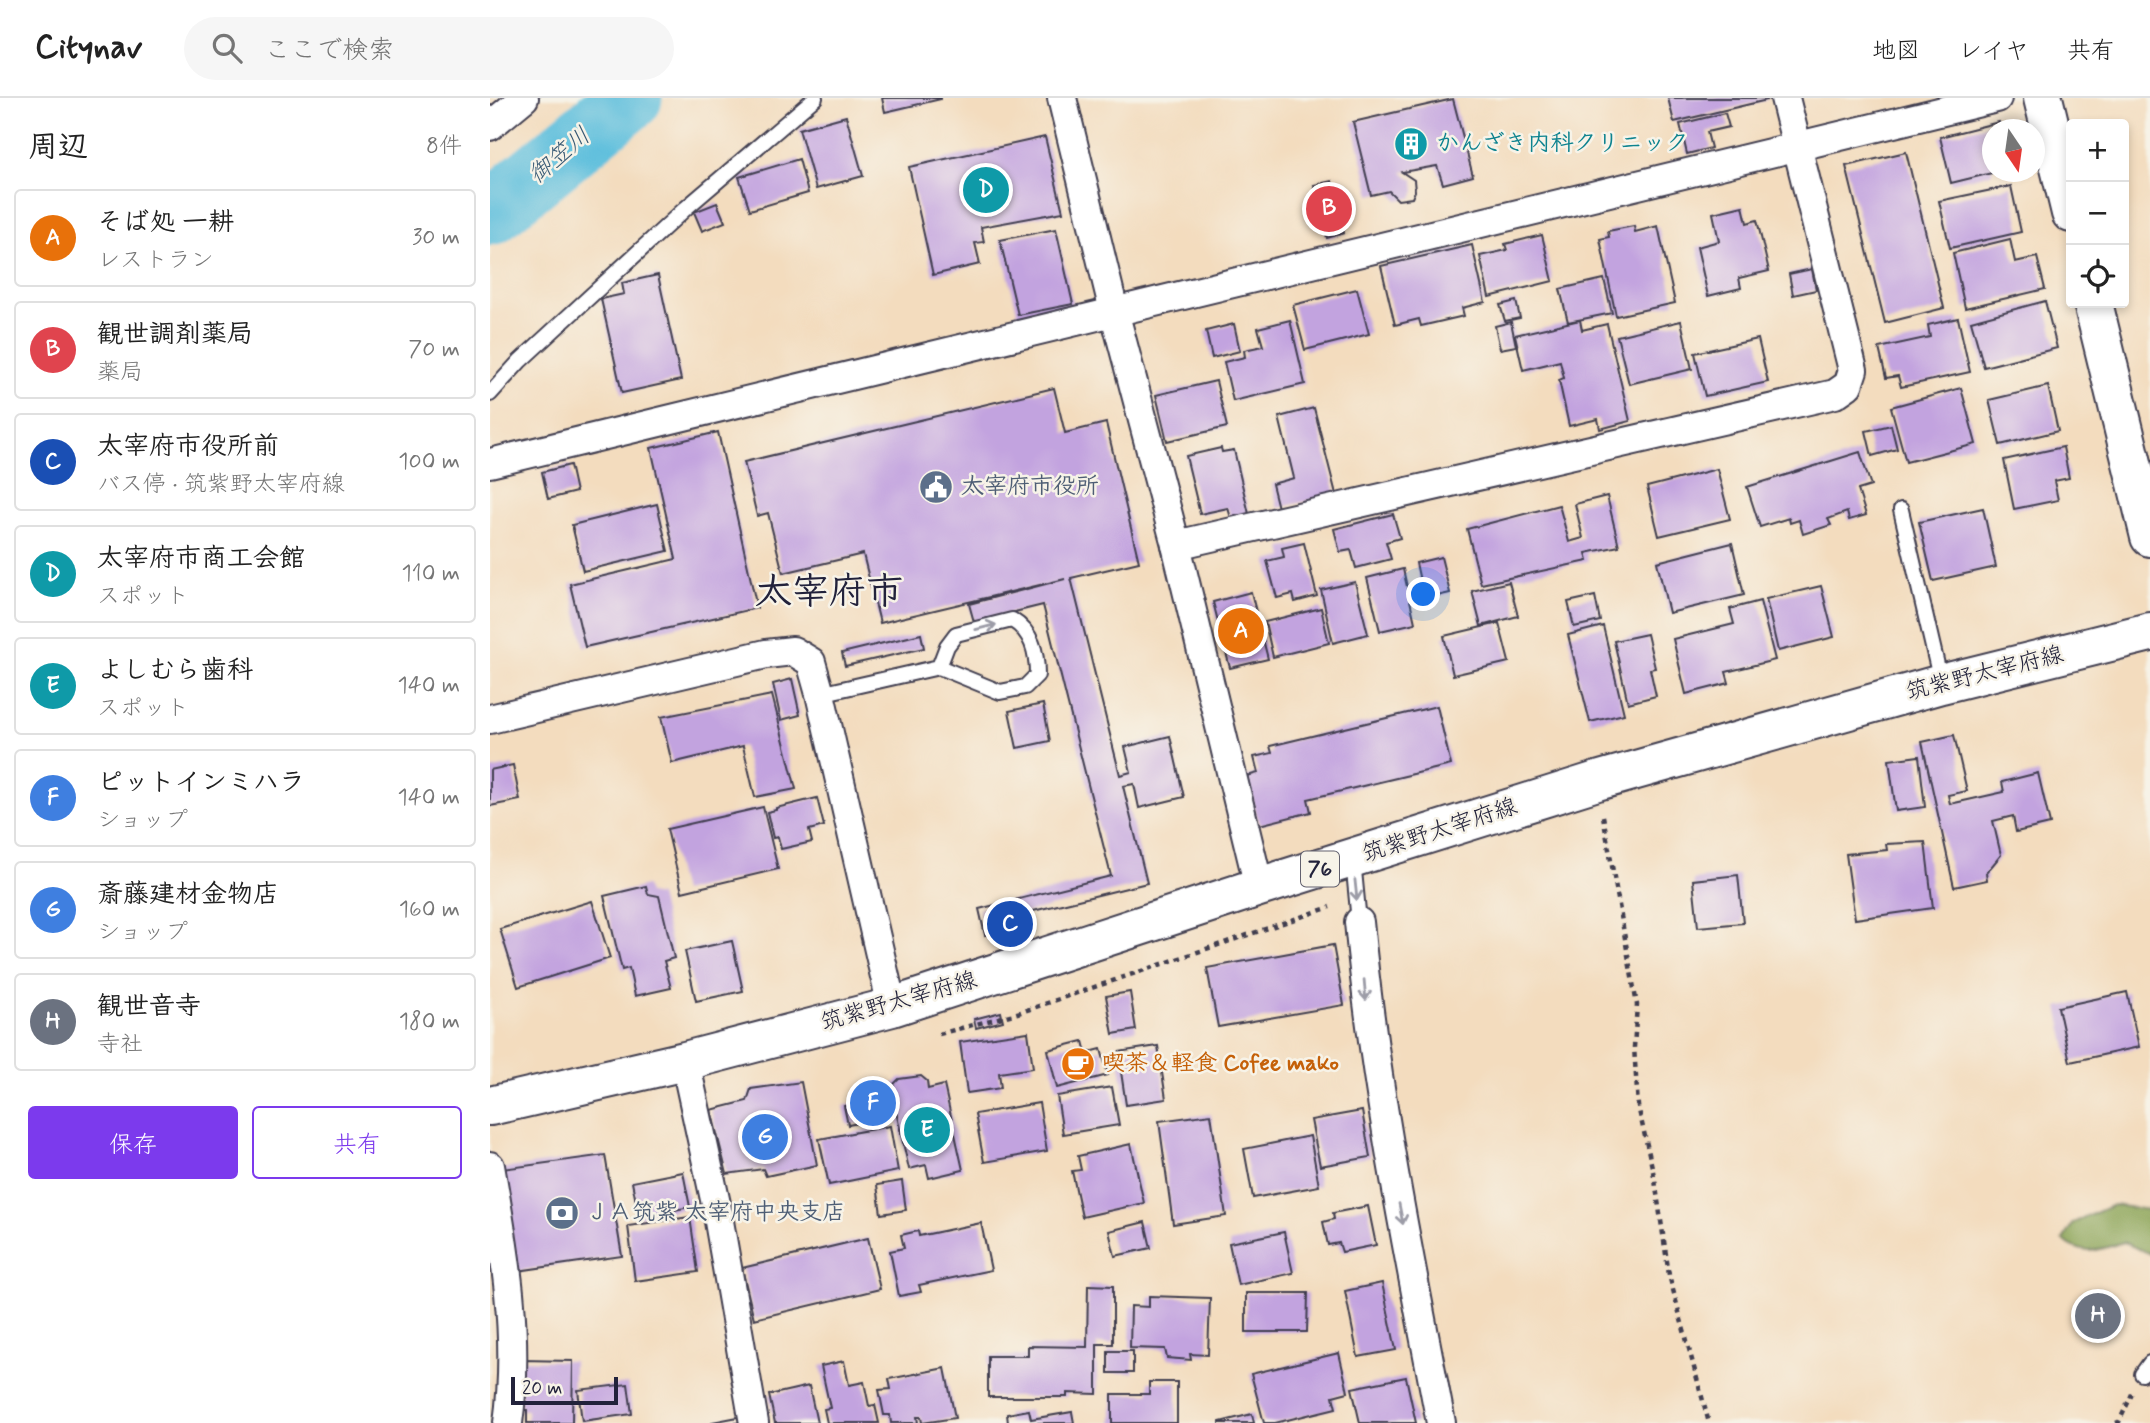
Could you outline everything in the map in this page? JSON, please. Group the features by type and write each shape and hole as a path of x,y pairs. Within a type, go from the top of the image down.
{"main road":[{"path":"2043,98 2066,192"},
{"path":"2094,308 2150,537"},
{"name":"筑紫野太宰府線","path":"490,1106 892,1007 1259,887 1597,781 1941,684 2150,632"}],"street":[{"path":"490,126 524,98"},
{"path":"1062,98 1114,311 1176,545 1259,887"},
{"path":"1176,545 1835,394 1848,385 1853,370 1785,98"},
{"path":"490,463 1997,98"},
{"path":"490,719 766,654 793,651 811,662 892,1007"},
{"path":"1359,922 1367,1012 1382,1111 1441,1423"},
{"path":"685,1060 716,1203 754,1423"},
{"path":"490,1166 507,1262 512,1316 508,1423"}],"lane":[{"path":"490,394 520,361 686,208 815,98"},
{"path":"1901,510 1941,684"},
{"path":"820,694 939,667 1000,692 1025,687 1037,675 1037,659 1029,635 1022,626 1012,620 956,634 947,646 939,667"},
{"path":"1352,858 1359,922"}],"path":[{"path":"1597,781 1637,1005 1634,1047 1639,1106 1655,1180 1669,1275 1709,1423"}],"green space":[{"path":"2113,1205 2150,1210 2150,1254 2123,1242 2099,1250 2085,1251 2063,1240 2073,1223"}],"building":[{"path":"882,98 941,98 941,99 885,112"},
{"path":"1668,98 1766,98 1767,100 1674,122"},
{"name":"かんざき内科クリニック","path":"1453,99 1473,176 1443,184 1437,166 1402,172 1414,180 1415,191 1412,198 1398,200 1389,191 1371,195 1353,122"},
{"path":"1725,113 1729,127 1707,132 1711,148 1687,154 1680,124"},
{"path":"846,116 863,176 816,189 799,129"},
{"path":"1982,126 1982,175 1951,183 1940,137"},
{"path":"1045,137 1063,212 981,227 984,242 975,243 980,264 933,275 909,167"},
{"path":"1906,152 1944,308 1885,323 1846,166"},
{"path":"799,159 808,193 750,210 739,177"},
{"path":"1332,181 1344,233 1327,238 1314,185"},
{"path":"2011,186 2021,232 1950,248 1939,201"},
{"path":"717,203 725,222 702,231 694,212"},
{"path":"1743,206 1747,223 1757,220 1769,271 1739,278 1741,288 1708,296 1697,247 1719,241 1713,213"},
{"path":"1634,226 1635,232 1658,226 1675,303 1616,316 1600,239 1609,237 1608,231"},
{"path":"1056,229 1073,304 1018,315 1000,240"},
{"path":"1542,235 1553,281 1489,297 1480,256 1507,250 1505,244"},
{"path":"2010,239 2015,262 2037,257 2045,289 1965,308 1953,253"},
{"path":"1472,245 1485,302 1462,308 1464,316 1421,326 1419,319 1395,325 1381,266"},
{"path":"1812,269 1816,290 1793,295 1789,274"},
{"path":"658,275 681,380 622,393 601,299 624,294 622,283"},
{"path":"1604,279 1612,313 1568,322 1560,289"},
{"path":"1357,289 1369,334 1305,350 1293,305"},
{"path":"1516,301 1520,318 1505,321 1500,305"},
{"path":"2045,301 2057,348 1984,367 1971,321"},
{"path":"1958,318 1970,372 1901,387 1898,376 1886,378 1879,348 1930,337 1928,325"},
{"path":"1290,320 1305,384 1233,401 1224,362 1245,357 1244,350 1263,346 1258,328"},
{"path":"1580,320 1582,330 1607,324 1630,421 1600,429 1598,419 1569,426 1559,380 1564,378 1560,361 1523,370 1515,335"},
{"path":"1681,321 1692,369 1629,384 1617,336"},
{"path":"1511,322 1516,346 1500,349 1495,326"},
{"path":"1234,324 1240,351 1212,358 1206,331"},
{"path":"1758,339 1768,382 1705,396 1695,353"},
{"path":"1216,381 1227,427 1167,441 1156,395"},
{"path":"2048,386 2058,431 2000,445 1989,400"},
{"name":"太宰府市役所","path":"1054,388 1065,433 1106,423 1139,562 1071,578 1120,775 1131,772 1125,747 1170,736 1184,797 1139,808 1134,784 1123,786 1147,883 1013,916 1016,928 985,935 979,909 1111,876 1043,605 974,622 969,604 1065,579 880,623 863,554 783,573 768,513 757,516 744,462"},
{"path":"1961,388 1976,444 1906,462 1891,407"},
{"path":"1314,408 1336,494 1278,508 1272,484 1294,478 1279,417"},
{"path":"1891,425 1897,449 1872,456 1866,431"},
{"path":"718,432 757,608 585,647 570,584 676,559 651,448"},
{"path":"2063,447 2069,478 2054,481 2058,500 2014,509 2004,460"},
{"path":"1221,448 1222,452 1234,450 1249,514 1231,518 1228,508 1200,514 1186,456"},
{"path":"1860,452 1871,486 1858,490 1866,515 1849,520 1847,512 1828,519 1831,525 1803,534 1799,520 1790,523 1789,518 1760,527 1747,487"},
{"path":"570,465 576,492 548,499 542,472"},
{"path":"1717,469 1730,519 1659,536 1647,487"},
{"path":"1607,496 1619,546 1586,553 1588,561 1481,584 1467,529 1559,505 1569,542 1583,538 1575,504"},
{"path":"657,504 668,551 583,571 572,525"},
{"path":"1983,508 1996,567 1933,581 1919,522"},
{"path":"1393,514 1400,538 1386,542 1391,559 1356,568 1351,550 1340,552 1334,529"},
{"path":"1304,543 1317,596 1295,602 1293,594 1277,598 1267,561 1284,557 1282,548"},
{"path":"1732,543 1744,595 1669,613 1657,562"},
{"path":"1441,557 1450,593 1424,599 1416,563"},
{"path":"1403,569 1415,623 1380,631 1367,578"},
{"path":"1355,582 1368,634 1333,643 1321,590"},
{"path":"1509,582 1518,616 1481,626 1472,591"},
{"path":"1821,586 1834,637 1778,651 1766,599"},
{"path":"1251,592 1268,659 1230,668 1213,602"},
{"path":"1595,596 1600,621 1574,627 1568,602"},
{"path":"1760,601 1775,660 1726,672 1729,683 1686,694 1673,639 1734,624 1730,609"},
{"path":"1321,608 1329,643 1273,657 1265,622"},
{"path":"1499,623 1509,662 1453,675 1444,636"},
{"path":"1603,626 1624,714 1590,722 1568,635"},
{"path":"921,634 924,648 845,666 842,653"},
{"path":"1647,634 1655,668 1650,669 1656,696 1628,703 1614,641"},
{"path":"792,679 800,715 781,720 773,684"},
{"path":"772,695 796,789 755,797 743,746 672,763 661,717"},
{"path":"1043,704 1050,741 1017,748 1009,711"},
{"path":"1437,706 1451,765 1308,799 1311,812 1259,825 1247,776 1258,773 1254,757 1272,753 1270,746"},
{"path":"1954,735 1967,791 1948,795 1950,804 2004,792 2002,782 2038,773 2050,824 2016,832 2013,816 1993,821 2001,855 1986,873 1987,880 1954,887 1922,742"},
{"path":"1919,756 1925,807 1896,811 1889,760"},
{"path":"513,765 520,800 490,806 490,770"},
{"path":"817,798 824,826 809,830 812,842 781,849 778,837 773,838 767,812"},
{"path":"763,807 778,869 682,892 667,829"},
{"path":"1925,842 1933,908 1855,919 1846,854 1887,850 1886,844"},
{"path":"1738,875 1743,923 1698,927 1693,880"},
{"path":"646,886 648,894 659,896 674,958 664,961 671,988 635,996 629,968 622,970 604,896"},
{"path":"592,901 610,958 518,987 500,929"},
{"path":"732,941 743,991 696,1001 685,951"},
{"path":"1333,945 1344,1005 1218,1027 1207,968"},
{"path":"1130,992 1136,1030 1113,1034 1106,996"},
{"path":"2127,992 2139,1047 2070,1062 2058,1007"},
{"path":"1001,1012 1003,1021 976,1028 974,1019"},
{"path":"1028,1032 1033,1068 999,1073 1001,1088 967,1093 960,1042"},
{"name":"喫茶＆軽食 Cofee mako","path":"1083,1041 1086,1053 1101,1049 1108,1075 1057,1088 1048,1050"},
{"path":"1158,1046 1166,1099 1126,1105 1118,1052"},
{"path":"921,1076 927,1081 928,1089 944,1085 963,1170 929,1178 926,1165 909,1169 892,1094 894,1084 899,1079"},
{"path":"801,1082 817,1165 766,1176 763,1169 727,1174 711,1110 747,1101 751,1089"},
{"path":"884,1083 890,1117 848,1125 844,1106 872,1100 869,1086"},
{"path":"1112,1087 1119,1125 1063,1134 1057,1096"},
{"path":"1039,1103 1047,1151 984,1162 975,1114"},
{"path":"1362,1111 1370,1157 1320,1166 1311,1120"},
{"path":"1211,1114 1226,1216 1173,1224 1159,1121"},
{"path":"890,1126 898,1171 829,1185 819,1139"},
{"path":"1310,1136 1319,1186 1253,1198 1244,1149"},
{"path":"1131,1144 1144,1203 1082,1217 1072,1171 1081,1170 1078,1156"},
{"name":"ＪＡ筑紫 太宰府中央支店","path":"605,1155 622,1256 517,1271 502,1169"},
{"path":"683,1172 690,1207 639,1217 632,1182"},
{"path":"902,1181 906,1210 881,1214 877,1185"},
{"path":"1368,1206 1376,1245 1342,1252 1339,1243 1328,1245 1323,1222 1334,1219 1333,1213"},
{"path":"690,1217 698,1272 635,1281 628,1226"},
{"path":"1145,1222 1151,1248 1115,1256 1109,1231"},
{"path":"981,1223 991,1270 919,1285 921,1292 899,1296 890,1251 904,1248 901,1235 918,1231 919,1236"},
{"path":"1284,1232 1293,1273 1238,1285 1229,1243"},
{"path":"868,1238 880,1289 754,1319 742,1268"},
{"path":"1382,1283 1396,1350 1358,1357 1345,1291"},
{"path":"1088,1285 1113,1286 1113,1344 1097,1344 1097,1394 1067,1393 1067,1397 988,1397 988,1356 1028,1356 1028,1346 1087,1347"},
{"path":"1246,1293 1308,1293 1307,1332 1246,1332"},
{"path":"1149,1296 1210,1298 1208,1355 1190,1354 1191,1360 1167,1358 1165,1349 1130,1348 1131,1306 1149,1307"},
{"path":"1108,1351 1133,1351 1133,1373 1108,1373"},
{"path":"1339,1353 1348,1392 1333,1396 1336,1408 1275,1423 1264,1423 1251,1374"},
{"path":"521,1360 573,1361 572,1423 527,1423 527,1410 521,1410"},
{"path":"844,1361 849,1385 864,1382 869,1406 875,1405 879,1423 827,1423 824,1409 830,1408 821,1366"},
{"path":"945,1368 955,1418 922,1423 921,1417 917,1417 918,1423 891,1423 890,1415 884,1415 879,1390 891,1389 889,1379"},
{"path":"1406,1377 1416,1423 1360,1423 1352,1388"},
{"path":"1149,1382 1177,1382 1177,1423 1112,1423 1112,1394 1149,1394"},
{"path":"628,1384 632,1414 582,1421 578,1390"},
{"path":"809,1386 817,1423 775,1423 769,1395"},
{"path":"1029,1410 1031,1419 1072,1412 1074,1423 1008,1423 1007,1414"},
{"path":"1252,1414 1254,1423 1220,1423 1220,1422"},
{"path":"738,1417 739,1423 712,1423 712,1422"}],"waterway":[{"name":"御笠川","path":"490,213 630,98"}],"place":[{"name":"かんざき内科クリニック","path":"1411,144"},
{"name":"太宰府市商工会館","path":"986,190"},
{"name":"観世調剤薬局","path":"1329,209"},
{"name":"太宰府市役所","path":"936,487"},
{"name":"そば処 一耕","path":"1241,631"},
{"name":"太宰府市役所前","path":"1010,924"},
{"name":"喫茶＆軽食 Cofee mako","path":"1078,1064"},
{"name":"ピットインミハラ","path":"873,1103"},
{"name":"よしむら歯科","path":"927,1130"},
{"name":"斎藤建材金物店","path":"765,1137"},
{"name":"ＪＡ筑紫 太宰府中央支店","path":"562,1213"},
{"name":"観世音寺","path":"2098,1316"}],"district":[{"name":"太宰府市","path":"829,593"}]}
